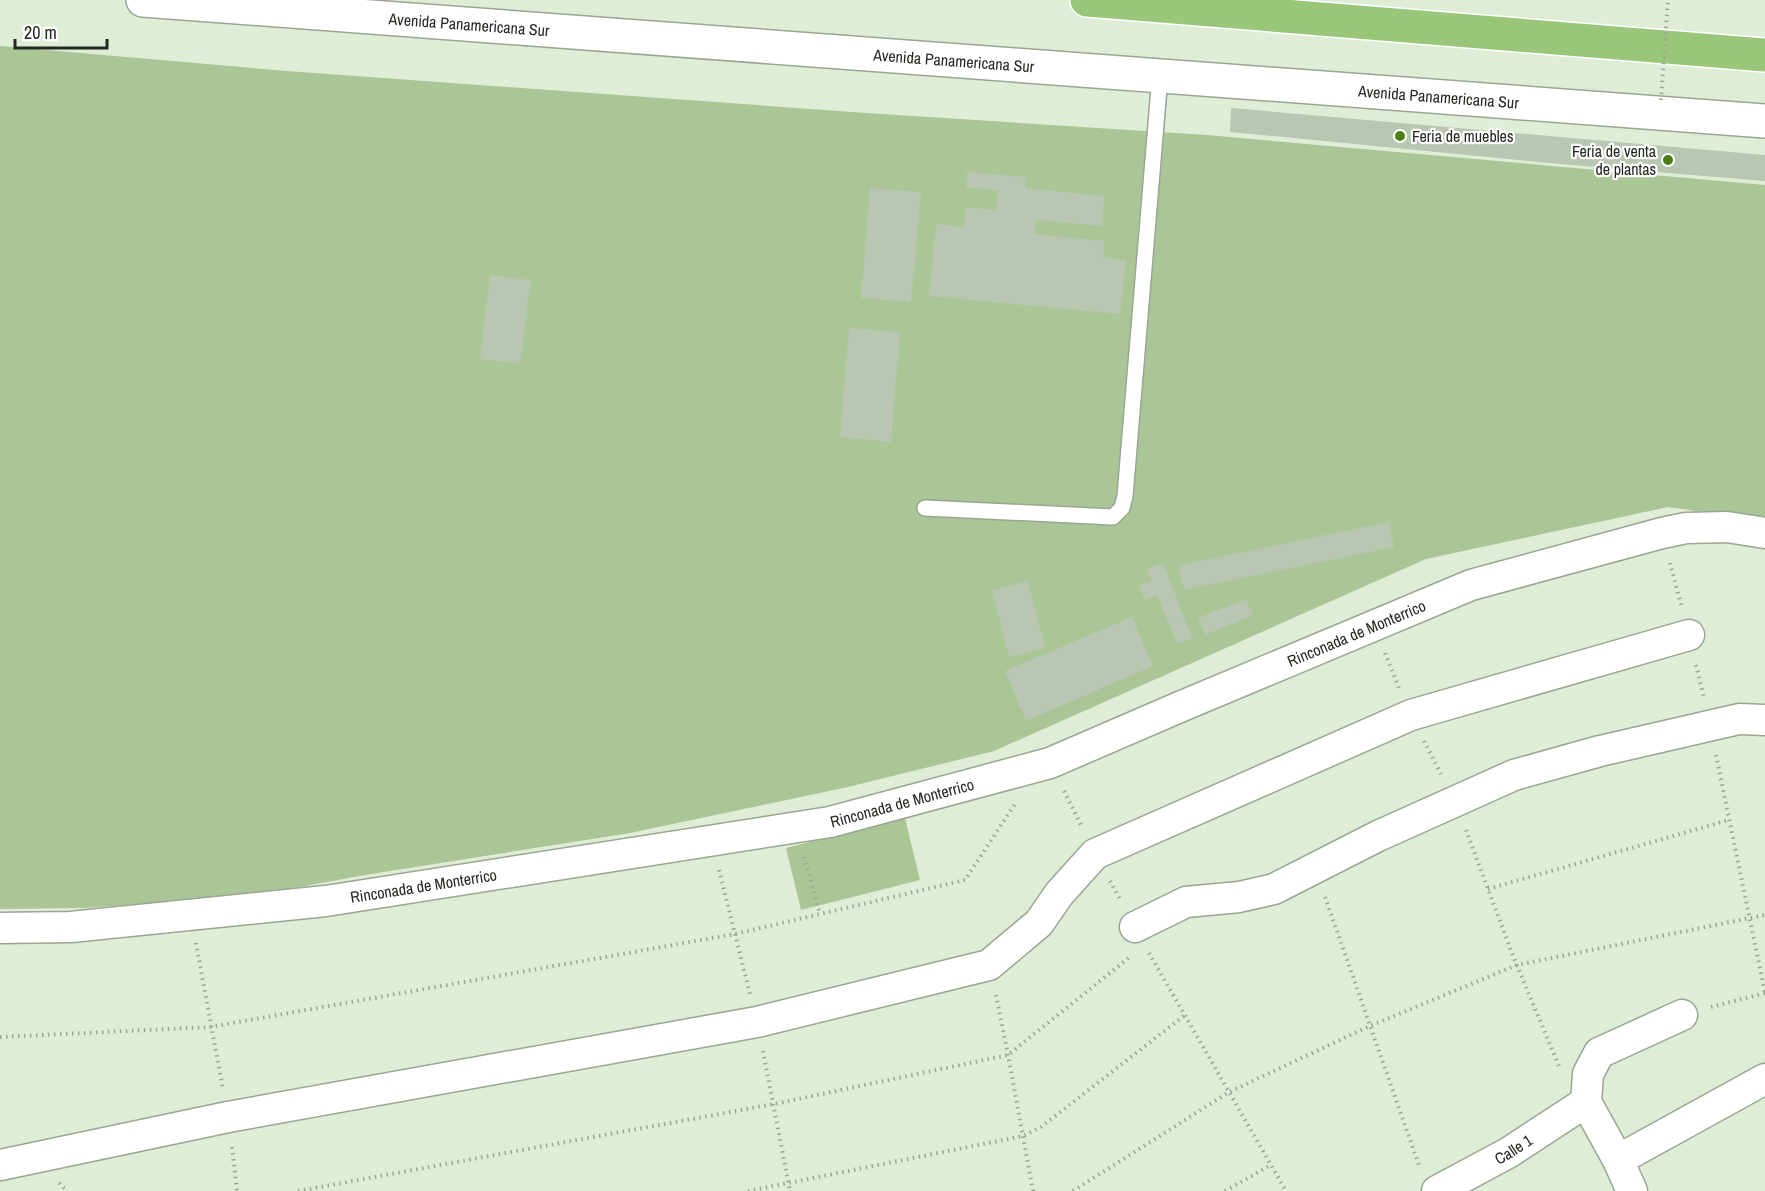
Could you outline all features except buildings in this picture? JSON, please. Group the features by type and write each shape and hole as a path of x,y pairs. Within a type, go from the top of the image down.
{"highway":[{"path":"1087,0 1765,55"}],"street":[{"name":"Avenida Panamericana Sur","path":"143,0 1765,121"},
{"name":"Rinconada de Monterrico","path":"0,928 71,927 326,901 830,822 1045,765 1472,585 1686,528 1727,527 1765,533"},
{"path":"0,1165 228,1117 757,1022 989,965 1039,923 1059,894 1095,854 1411,715 1689,635"},
{"path":"1140,936 1186,902 1239,897 1274,889 1378,836 1514,775 1739,719 1765,720"},
{"path":"1632,1191 1586,1102 1588,1074 1599,1053 1682,1015"},
{"path":"1618,1160 1765,1079"},
{"name":"Calle 1","path":"1429,1180 1508,1153 1586,1102"}],"lane":[{"path":"925,508 1113,517 1122,508 1125,496 1160,76"}],"path":[{"path":"1661,99 1668,0"},
{"path":"1682,1015 1765,993 1710,726"},
{"path":"0,1036 210,1027 735,934 965,880 1045,765 1140,936 1287,1191"},
{"path":"1455,801 1560,1071 1586,1102"},
{"path":"1488,889 1729,820"},
{"path":"796,827 820,914"},
{"path":"712,841 757,1022 790,1191"},
{"path":"1315,868 1370,1026 1429,1180"},
{"path":"190,915 210,1027"},
{"path":"1073,1191 1229,1092 1370,1026 1517,965 1765,915"},
{"path":"298,1191 774,1104 1008,1055 1140,936"},
{"path":"989,965 1033,1191"},
{"path":"748,1191 1023,1136 1041,1127 1185,1015"},
{"path":"1225,1191 1271,1165"}],"green space":[{"path":"0,46 287,71 1207,135 1765,185 1765,521 1668,507 1426,559 994,751 848,787 630,833 365,875 251,896 85,908 0,909"},
{"path":"905,818 920,880 801,910 786,848"}],"place":[{"name":"Feria de muebles","path":"1400,136"},
{"name":"Feria de venta de plantas","path":"1668,160"}]}
